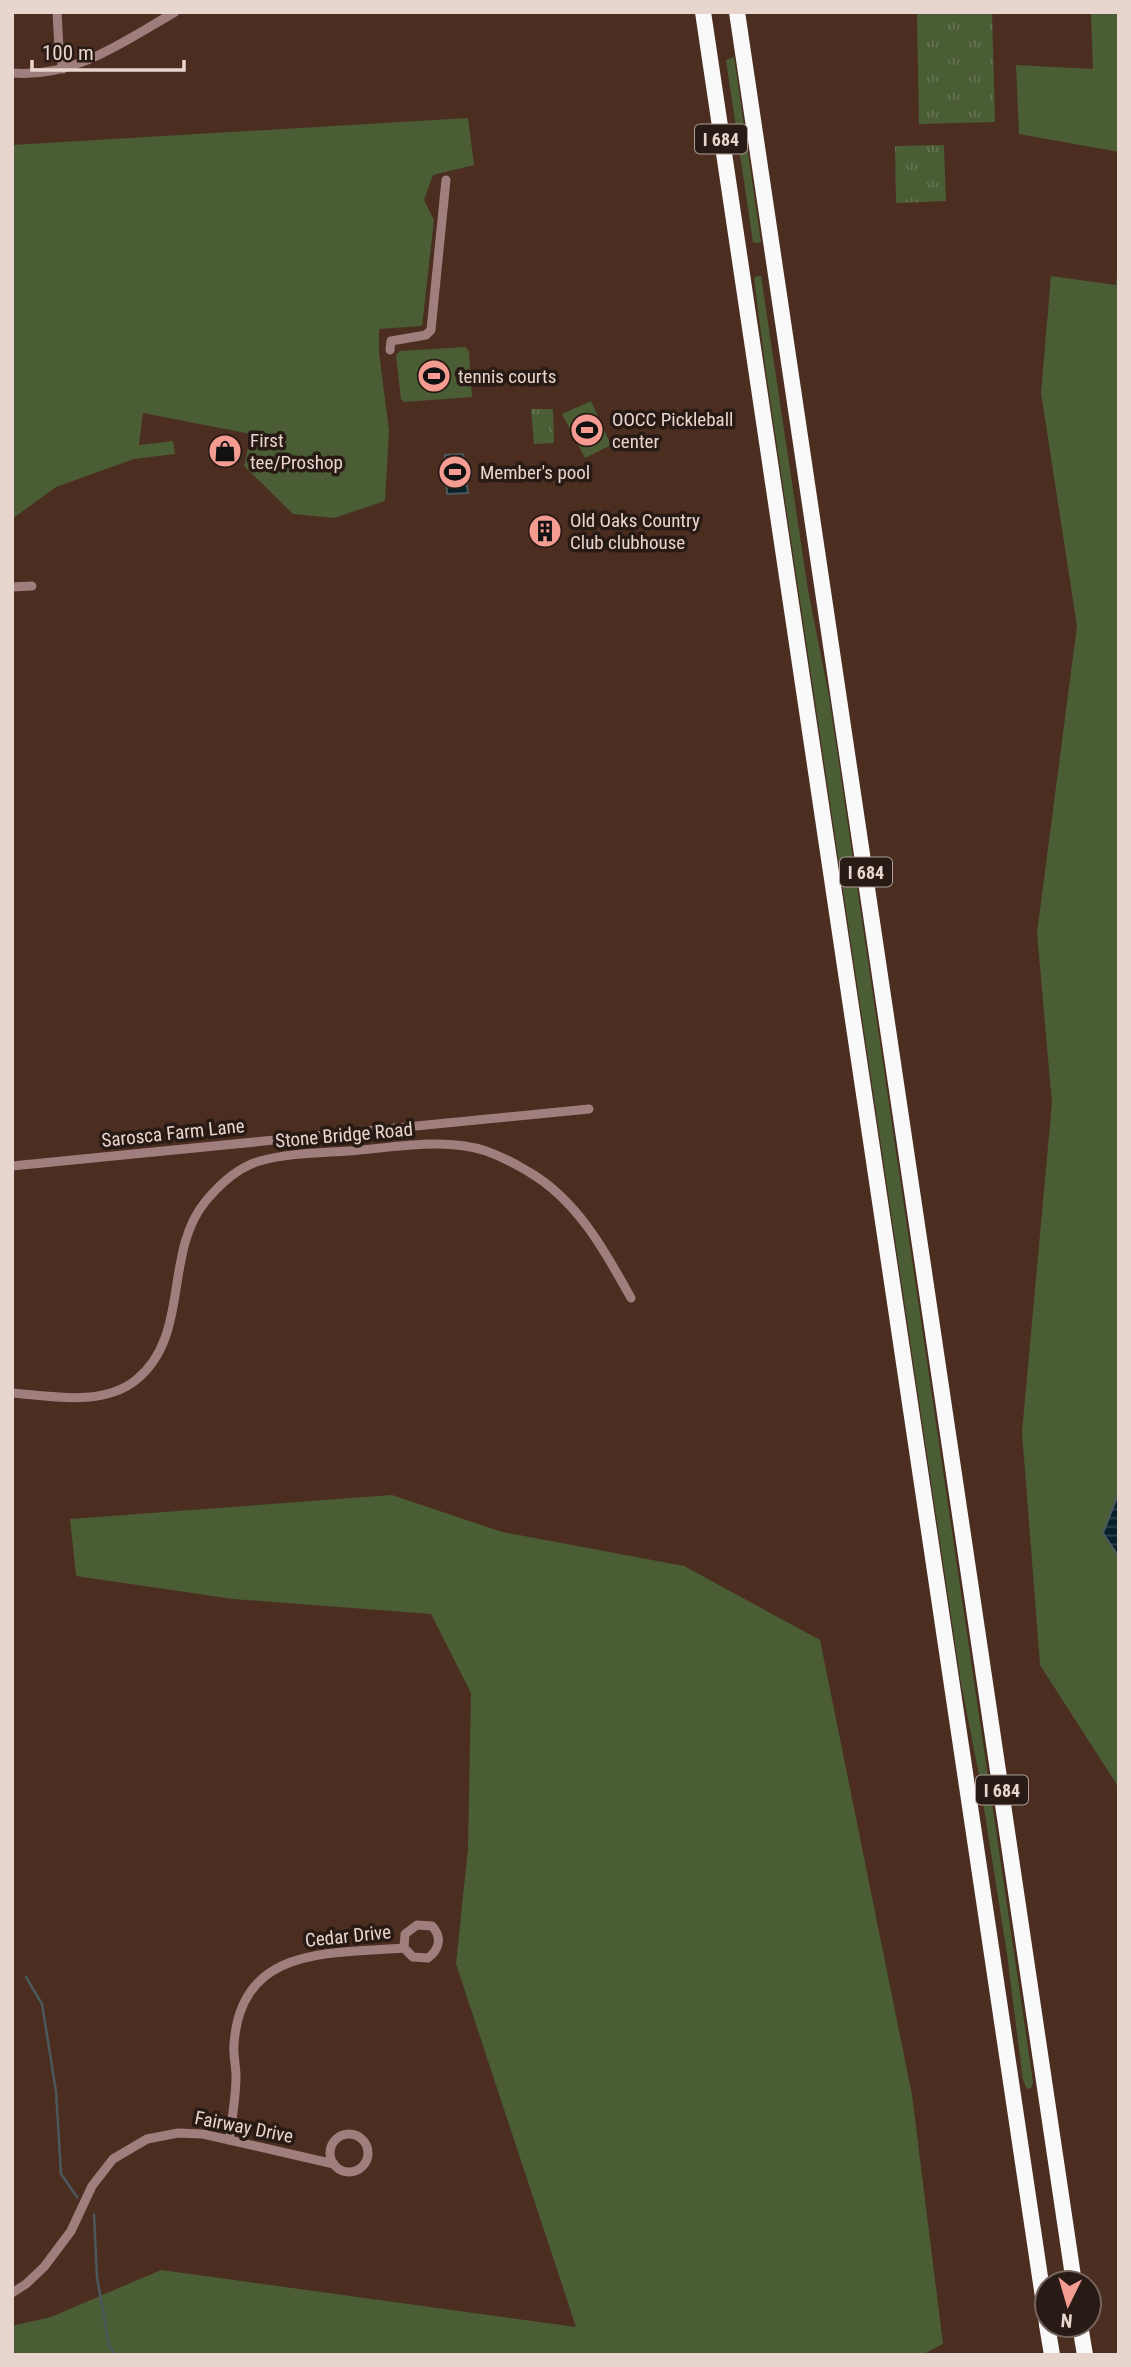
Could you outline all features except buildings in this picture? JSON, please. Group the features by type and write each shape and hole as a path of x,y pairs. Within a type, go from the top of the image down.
{"highway":[{"name":"I 684","path":"703,12 1039,2269"},
{"name":"I 684","path":"737,12 1072,2269"}],"street":[{"path":"57,12 63,69"},
{"path":"12,73 42,73 63,69 99,56 127,43 175,12"},
{"path":"390,350 391,341 426,335 431,330 446,180"},
{"path":"12,587 32,586"},
{"name":"Sarosca Farm Lane","path":"12,1166 589,1109"},
{"name":"Stone Bridge Road","path":"12,1393 94,1397 133,1382 155,1359 170,1329 179,1269 194,1220 204,1203 222,1185 241,1169 260,1161 308,1154 419,1146 453,1146 485,1151 529,1172 558,1193 588,1227 631,1298"},
{"name":"Cedar Drive","path":"229,2140 236,2077 233,2046 236,2026 257,1983 272,1970 310,1956 404,1948 413,1957 428,1958 435,1953 437,1947 437,1931 432,1926 417,1925 405,1934 404,1948"},
{"name":"Fairway Drive","path":"12,2293 44,2267 71,2231 92,2186 113,2159 147,2139 178,2133 203,2133 334,2164 343,2171 355,2171 365,2164 369,2153 365,2141 354,2134 335,2140 330,2151 334,2164"}],"green space":[{"path":"917,12 992,12 995,122 919,124"},
{"path":"1091,12 1119,12 1119,152 1019,134 1016,65 1093,69"},
{"path":"734,57 761,242 758,243 753,242 726,60"},
{"path":"468,118 474,165 433,175 424,200 434,220 422,326 379,329 379,352 389,431 385,501 334,518 293,514 244,466 251,434 143,413 139,445 173,441 175,454 134,459 56,487 12,519 12,145"},
{"path":"944,145 946,201 896,203 895,146"},
{"path":"1119,257 1119,1788 1040,1665 1022,1432 1052,1103 1037,933 1077,626 1041,393 1051,276 1116,285"},
{"path":"761,276 808,590 829,696 1033,2082 1031,2088 1027,2089 1023,2080 1007,1954 978,1770 961,1683 765,365 754,278"},
{"name":"tennis courts","path":"465,347 469,351 472,397 404,402 401,399 396,355 400,351"},
{"name":"OOCC Pickleball center","path":"591,401 611,445 585,458 562,414"},
{"path":"531,409 553,409 554,443 534,444"},
{"path":"392,1495 502,1532 684,1566 820,1640 912,2095 943,2344 922,2355 12,2355 12,2326 51,2317 161,2270 576,2327 456,1964 468,1848 471,1693 431,1614 233,1599 76,1576 70,1519"}],"water":[{"name":"Member's pool","path":"463,454 468,493 447,494 445,455"},
{"path":"1119,1492 1119,1557 1103,1533"}],"waterway":[{"path":"26,1977 42,2004 56,2091 61,2174 77,2197"},
{"path":"94,2215 97,2277 109,2345 115,2355"}],"place":[{"name":"tennis courts","path":"434,376"},
{"name":"OOCC Pickleball center","path":"587,430"},
{"name":"First tee/Proshop","path":"225,451"},
{"name":"Member's pool","path":"455,472"},
{"name":"Old Oaks Country Club clubhouse","path":"545,531"}]}
